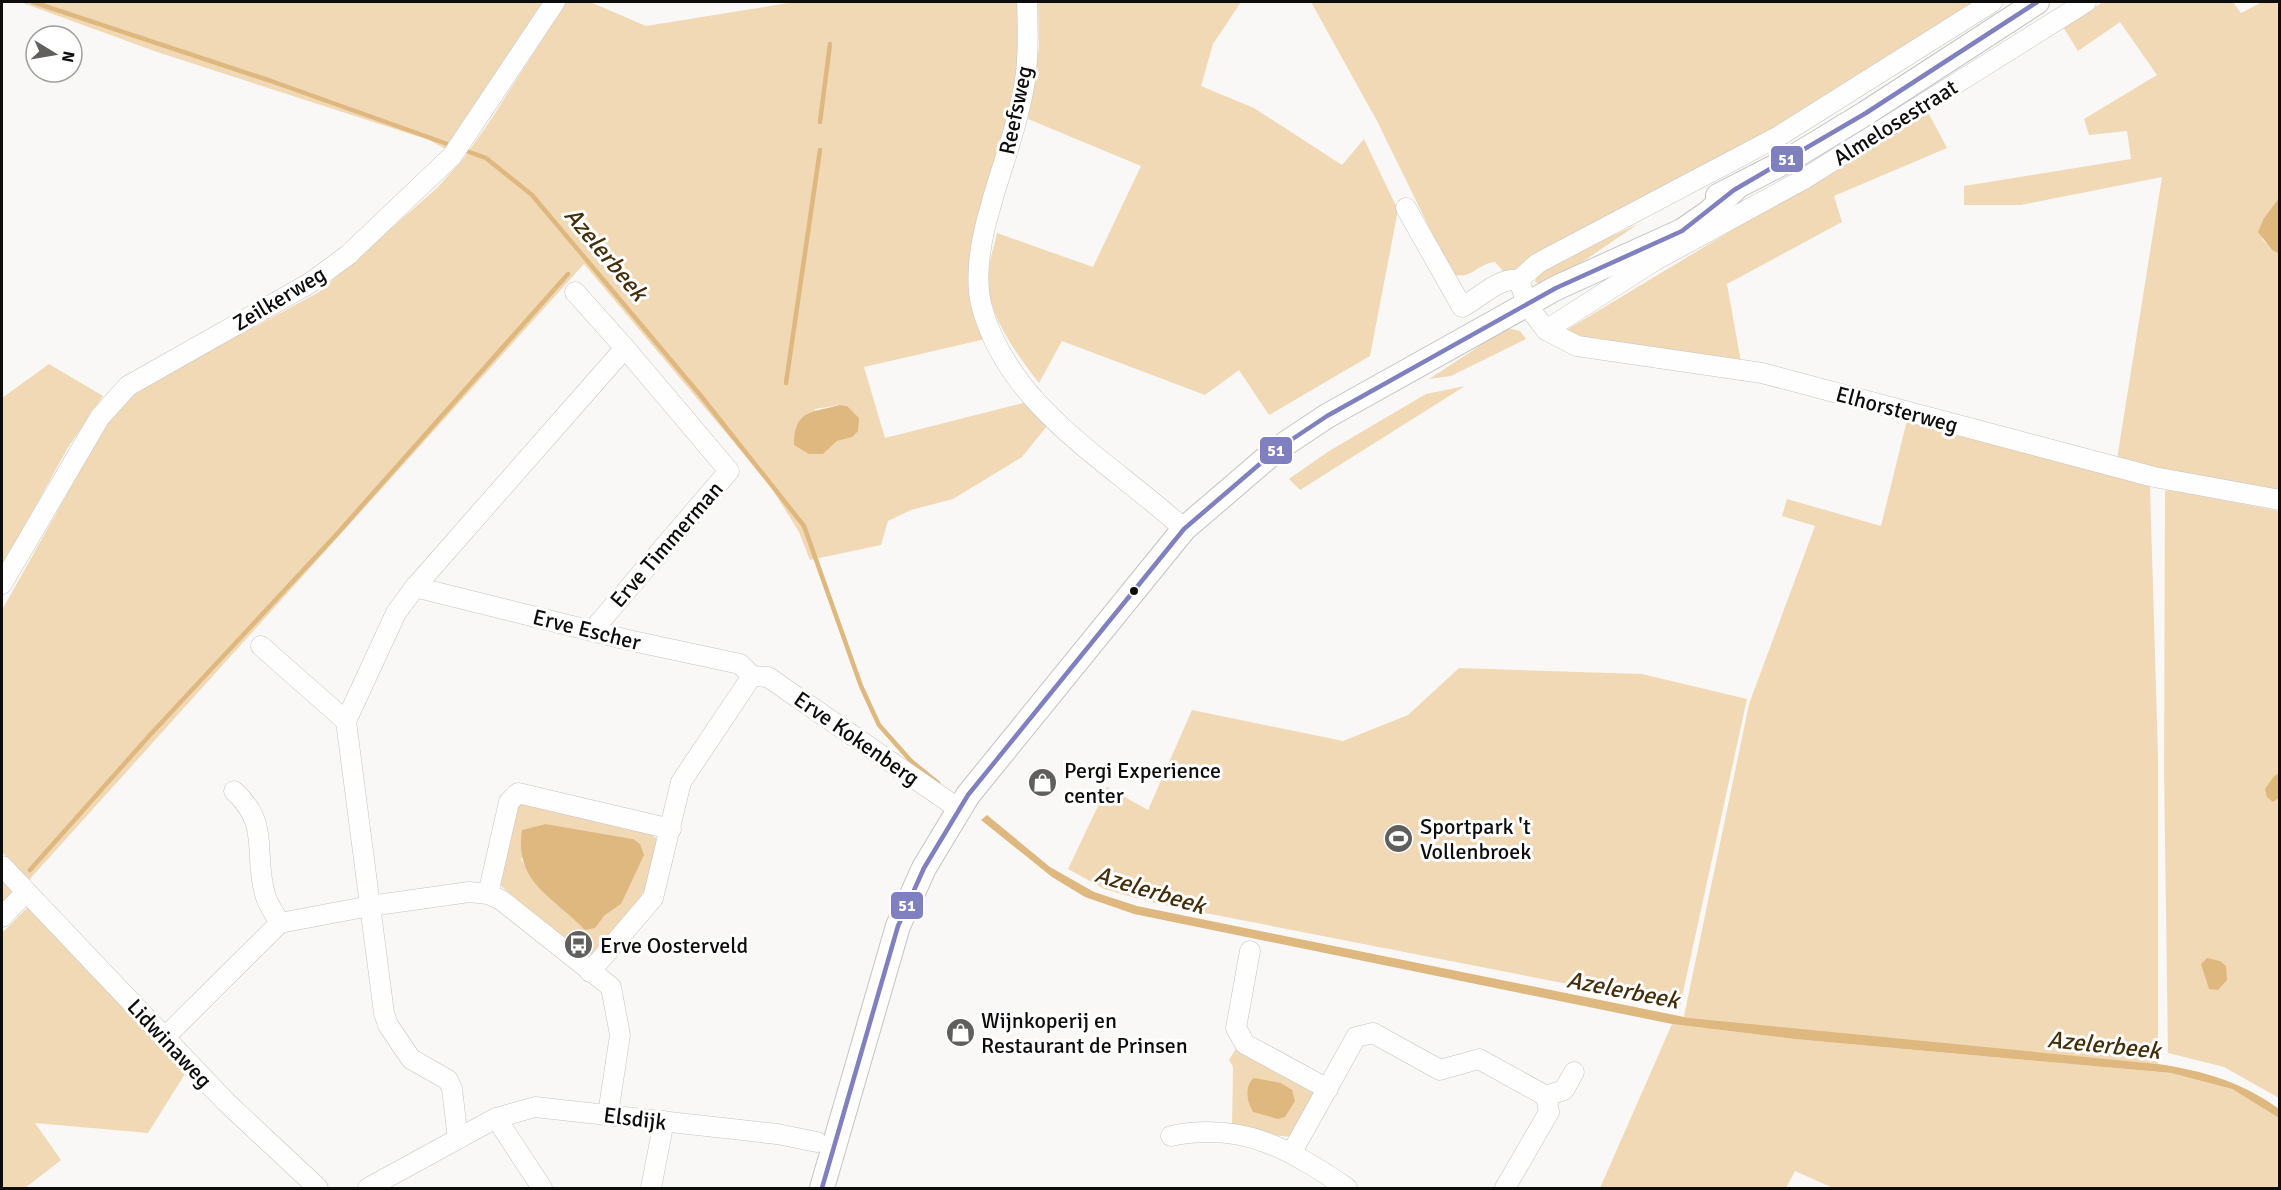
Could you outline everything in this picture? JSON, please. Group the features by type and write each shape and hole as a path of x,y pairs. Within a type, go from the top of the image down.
{"main road":[{"name":"Almelosestraat","path":"822,1188 898,926 924,868 959,809 1027,720 1184,529 1276,450 1327,416 1556,288 1682,231 1708,213 1734,190 1866,113 2037,2"}],"street":[{"name":"Zeilkerweg","path":"2,584 99,417 128,386 310,283 348,255 456,151 555,2"},
{"name":"Reefsweg","path":"1027,2 1023,91 984,237 979,265 981,304 1008,363 1035,399 1065,432 1184,529"},
{"path":"1406,208 1462,307 1482,297 1498,282 1508,278 1519,280 1538,263 1807,120 1992,2"},
{"name":"Almelosestraat","path":"1546,330 1654,261 1804,179 2086,2"},
{"name":"Elhorsterweg","path":"1519,280 1527,305 1546,330 1577,346 1762,373 2154,477 2280,500"},
{"name":"Erve Timmerman","path":"575,292 729,471 592,631"},
{"path":"458,1139 452,1089 448,1080 411,1059 388,1025 379,991 346,721 396,613 415,587 625,348"},
{"name":"Erve Escher","path":"415,587 592,631 740,664 752,676"},
{"path":"261,646 346,721"},
{"path":"590,972 653,898 681,782 752,676"},
{"name":"Erve Kokenberg","path":"752,676 768,677 959,809"},
{"path":"234,791 246,802 256,818 265,896 280,923"},
{"path":"488,894 509,802 518,793 671,829"},
{"name":"Lidwinaweg","path":"2,866 226,1102 318,1188"},
{"path":"2,917 27,892"},
{"path":"165,1038 280,923 370,906 470,892 488,894 501,900 611,987 620,1035 608,1114"},
{"path":"1250,951 1236,1028 1245,1044 1328,1089"},
{"path":"1292,1152 1356,1038 1373,1033 1440,1070 1479,1059 1546,1096 1564,1090 1574,1072"},
{"path":"1505,1188 1549,1112 1546,1096"},
{"name":"Elsdijk","path":"368,1188 496,1118 535,1107 777,1134 817,1142"},
{"path":"496,1118 542,1188"},
{"path":"651,1188 664,1121"},
{"path":"1171,1136 1196,1133 1269,1141 1292,1152 1347,1188"}],"shaded area":[{"path":"20,2 548,2 449,151 429,140 157,52"},
{"path":"566,2 590,2 646,26 795,2 1024,2 1018,97 977,256 990,338 864,367 885,438 1031,401 1051,421 1022,457 953,499 911,510 888,521 881,545 810,560 799,532 769,484 584,264 29,880 2,852 2,610 109,419 125,400 162,377 319,292 437,188 464,158","holes":["847,406 847,437 837,441 823,454 815,409"]},
{"path":"1038,2 1241,2 1213,44 1201,86 1254,108 1342,165 1364,139 1398,210 1370,356 1269,415 1239,370 1205,395 1062,341 1039,383 1005,334 989,292 988,273 997,233 1093,267 1141,166 1028,119 1039,48"},
{"path":"1311,2 1982,2 1765,133 1508,277 1495,262 1484,265 1469,274 1459,276 1452,274 1377,121"},
{"path":"2103,2 2233,2 2241,13 2262,2 2279,2 2279,198 2264,218 2262,239 2279,254 2279,496 2117,459 2162,177 2021,205 1964,205 1964,186 2131,159 2127,131 2089,135 2084,119 2157,75 2120,22 2078,51 2063,27"},
{"path":"1928,112 1947,148 1834,196 1842,222 1727,284 1741,362 1558,335"},
{"path":"2279,198 2279,254 2272,250 2258,232 2264,218"},
{"path":"1638,224 1547,286 1535,282 1539,269"},
{"path":"1507,328 1520,331 1526,339 1451,376 1429,379"},
{"path":"49,364 103,396 67,449 2,567 2,398"},
{"path":"1465,386 1300,490 1289,479 1329,451 1426,394"},
{"path":"840,405 847,406 859,418 858,431 852,437 837,441 823,454 809,454 794,445 797,425 801,419 813,412"},
{"path":"1908,416 2150,486 2158,756 2158,1064 1683,1021 1749,704 1815,526 1782,516 1787,499 1881,526"},
{"path":"2165,491 2279,511 2279,773 2274,776 2268,787 2273,801 2280,798 2279,1098 2224,1067 2168,1053 2164,771"},
{"name":"Sportpark 't Vollenbroek","path":"1459,668 1642,674 1747,699 1680,1006 1154,903 1104,889 1068,869 1107,787 1148,810 1192,710 1343,741 1408,715"},
{"path":"2279,773 2279,798 2273,802 2267,797 2265,789"},
{"path":"519,802 645,830 656,838 656,855 647,885 639,900 600,953 587,955 574,948 502,887 498,878","holes":["546,824 633,839 621,904 585,930 534,881 521,859"]},
{"path":"987,815 1050,867 1094,892 1137,906 1689,1018 2175,1067 2207,1074 2237,1085 2279,1109 2279,1118 2232,1089 2171,1073 1794,1039 1672,1024 1134,914 1085,897 1052,877 981,820"},
{"path":"546,824 633,839 640,844 644,855 621,904 604,916 595,928 585,930 549,898 530,876 521,848 522,830"},
{"path":"2,879 15,893 2,906"},
{"path":"29,906 188,1069 148,1133 35,1123 61,1160 25,1188 2,1188 2,933"},
{"path":"2207,958 2220,961 2226,966 2227,980 2218,990 2209,989 2201,964"},
{"path":"1672,1024 1794,1039 2171,1073 2232,1089 2279,1118 2279,1188 1833,1188 1795,1171 1786,1188 1600,1188"},
{"path":"1238,1045 1311,1087 1313,1094 1291,1136 1232,1127 1233,1067 1229,1060"},
{"path":"1254,1078 1281,1083 1292,1090 1295,1101 1285,1117 1278,1119 1253,1112 1248,1094 1249,1085"}],"waterway":[{"name":"Azelerbeek","path":"33,2 271,81 453,146"},
{"path":"820,122 830,44"},
{"name":"Azelerbeek","path":"461,149 486,158 532,195 701,396 804,526 861,686 879,725 911,761 938,783"},
{"path":"786,383 820,150"},
{"path":"30,870 149,736 336,535 568,274"}],"transit line":[{"name":"51","path":"822,1188 898,926 924,868 968,795 1184,529 1276,450 1327,416 1556,288 1682,231 1734,190 1866,113 2037,2"}],"place":[{"name":"Pergi Experience center","path":"1043,783"},
{"name":"Sportpark 't Vollenbroek","path":"1399,839"},
{"name":"Erve Oosterveld","path":"579,945"},
{"name":"Wijnkoperij en Restaurant de Prinsen","path":"960,1033"}]}
